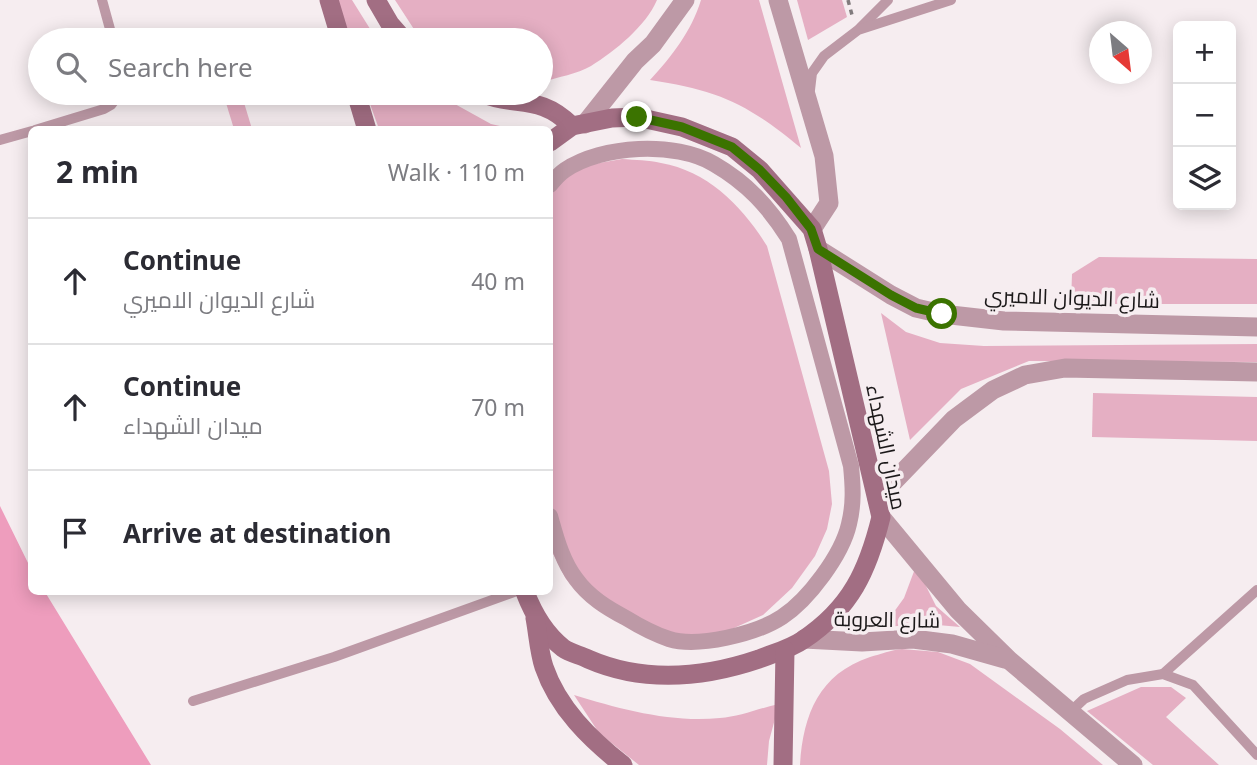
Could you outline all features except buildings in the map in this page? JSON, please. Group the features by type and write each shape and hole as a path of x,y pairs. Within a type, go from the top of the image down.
{"main road":[{"path":"329,0 337,28"},
{"path":"376,0 394,28"},
{"path":"360,105 366,126"},
{"path":"539,105 578,125"},
{"name":"ميدان الشهداء","path":"526,595 534,617 564,649 607,667 643,674 690,676 734,667 785,650 804,639 831,616 858,585 872,554 878,508 818,249 811,229 760,170 732,147 682,127 637,117 612,118 578,125 553,140"},
{"path":"534,617 543,666 557,696 574,720 623,765"},
{"path":"783,765 785,650"}],"street":[{"path":"578,125 653,44 685,0"},
{"path":"778,0 824,156 829,203 811,229"},
{"path":"553,182 565,170 602,155 637,148 679,152 712,162 745,185 770,210 789,239 851,466 854,500 849,527 836,555 812,589 782,617 740,635 708,641 671,640 601,604 576,579 558,546 553,527"},
{"name":"شارع الديوان الاميري","path":"818,249 891,295 916,308 942,314 1004,320 1257,327"},
{"path":"878,508 954,419 993,390 1026,375 1065,368 1257,372"},
{"name":"شارع العروبة","path":"878,508 958,610 1009,660 1133,765"},
{"name":"شارع العروبة","path":"804,639 841,642 912,639 952,644 1009,660"}],"lane":[{"path":"102,0 110,28"},
{"path":"808,104 812,73 824,56 859,30 888,0"},
{"path":"859,30 951,0"},
{"path":"47,126 111,105"},
{"path":"0,140 28,132"},
{"path":"1163,674 1257,590"},
{"path":"193,701 334,657 506,595"},
{"path":"1069,713 1084,699 1127,680 1163,674 1193,685 1257,755"}],"path":[{"path":"848,0 852,14"}],"shaded area":[{"path":"336,0 352,0 370,28 344,28"},
{"path":"395,0 657,0 638,28 620,45 591,66 553,79 553,28 413,28"},
{"path":"701,0 759,0 801,148 765,120 731,101 695,89 650,80 680,43"},
{"path":"797,0 842,0 847,17 808,40"},
{"path":"227,105 245,105 251,126 233,126"},
{"path":"370,105 457,105 500,126 378,126"},
{"path":"622,159 656,162 694,174 723,193 747,218 767,246 829,471 832,504 827,529 815,556 792,588 763,615 723,633 657,637 590,603 566,579 553,554 553,182 588,165"},
{"path":"1099,257 1257,259 1257,304 1071,304 1072,274"},
{"path":"881,313 906,332 940,343 984,346 1257,344 1257,362 1029,361 961,389 910,440"},
{"path":"1093,393 1257,397 1257,441 1092,437"},
{"path":"0,506 28,563 28,595 47,595 151,765 0,765"},
{"path":"916,566 936,606 960,627 927,624 883,627 904,598"},
{"path":"902,649 938,652 970,664 1060,729 1103,765 800,765 810,713 826,685 852,664"},
{"path":"1141,687 1171,687 1186,698 1166,717 1219,765 1153,765 1087,711"},
{"path":"574,695 664,717 702,719 727,717 779,704 769,741 767,765 639,765 599,733"}],"route":[{"path":"637,117 682,127 732,147 760,170 786,197 811,229 818,249 891,295 916,308 942,314"}]}
